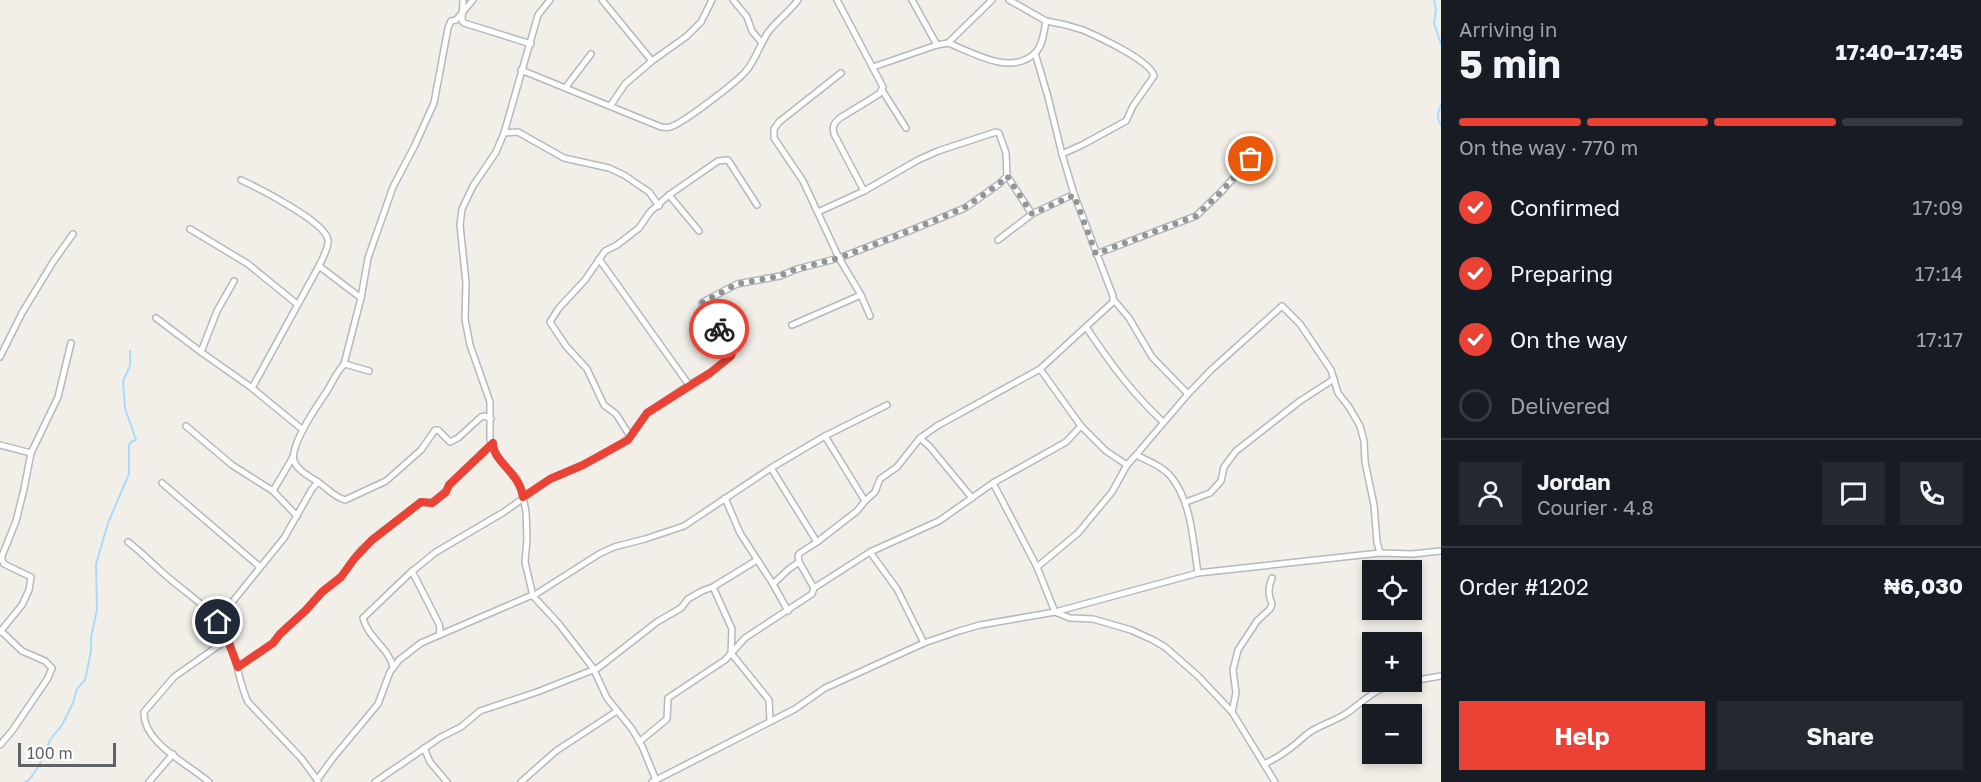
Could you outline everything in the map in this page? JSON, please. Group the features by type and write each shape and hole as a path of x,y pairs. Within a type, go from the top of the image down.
{"street":[{"path":"459,21 463,0"},
{"path":"462,11 473,0"},
{"path":"550,0 538,15 504,133 496,152 462,209 460,225 466,283 466,330 490,402 490,441 493,443 496,455 517,479 523,497 527,539 525,562 533,596 559,624 593,670 607,698 632,729 654,781 804,704 825,688 924,643 980,625 1055,612 1198,573 1380,553 1412,554 1441,551"},
{"path":"602,0 652,61"},
{"path":"611,105 625,84 687,36 701,21 712,0"},
{"path":"733,0 747,17 752,31 762,43"},
{"path":"521,70 661,127 669,128 713,98 746,71 773,27 798,0"},
{"path":"837,0 882,83 882,90 906,128"},
{"path":"912,0 937,45"},
{"path":"948,43 992,0"},
{"path":"1010,0 1046,21 1083,30 1123,50 1152,69 1154,73 1126,121 1082,146 1062,153"},
{"path":"273,491 293,457 303,430 344,364 361,298 368,258 393,187 434,103 451,21 459,21 531,44"},
{"path":"873,67 948,43 1001,64 1016,64 1035,53 1041,43 1046,21"},
{"path":"1035,53 1074,195 1113,299 1129,318 1152,357 1188,394"},
{"path":"566,87 591,54"},
{"path":"841,73 779,122 773,133 774,138 803,181 839,258 861,295 870,316"},
{"path":"864,191 834,134 834,122 882,90"},
{"path":"504,133 518,132 564,158 609,168 624,175 649,192 659,206"},
{"path":"819,212 891,177 918,160 996,132 999,134 1006,153 1007,176 1032,214"},
{"path":"1096,254 1196,216 1261,148"},
{"path":"630,436 616,414 604,405 587,369 566,346 550,322 605,251 639,228 650,212 669,195 718,161 728,160 757,205"},
{"path":"393,667 390,658 368,630 364,616 412,571 436,552 468,534 550,479 583,465 621,444 647,413 710,373 733,354 726,339 704,310 703,302 737,284 780,276 790,271 839,258 964,208 1007,176"},
{"path":"242,180 292,207 324,231 329,243 319,266 252,388"},
{"path":"669,195 699,231"},
{"path":"998,240 1032,214 1074,195"},
{"path":"190,229 248,264 297,304"},
{"path":"0,357 22,313 73,234"},
{"path":"599,259 689,385"},
{"path":"319,266 361,298"},
{"path":"201,352 217,311 234,281"},
{"path":"792,325 861,295"},
{"path":"814,588 800,562 798,556 800,553 857,512 875,492 880,479 897,467 920,438 937,426 1040,369 1109,306 1113,299"},
{"path":"1037,567 1078,533 1112,492 1127,465 1188,394 1211,370 1282,306 1300,324 1330,370 1338,393 1350,407 1360,426 1380,553"},
{"path":"156,318 252,388 303,430"},
{"path":"1086,327 1138,399 1163,422"},
{"path":"0,745 48,678 52,668 45,661 22,651 1,631 22,605 29,590 31,577 4,564 2,560 16,521 31,453 58,397 71,343"},
{"path":"344,364 369,371"},
{"path":"1040,369 1081,426 1106,451 1127,465"},
{"path":"1186,502 1210,492 1221,481 1224,467 1236,451 1300,400 1334,379"},
{"path":"128,542 204,605 218,622 228,639 248,702 294,750 318,781 333,758 378,704 393,667 412,649 439,635 533,596 614,547 684,526 771,468 825,436 887,405"},
{"path":"293,457 294,462 304,473 336,497 345,500 386,481 422,450 435,430 438,430 450,442 455,441 481,417 491,419"},
{"path":"186,426 232,465 273,491 297,516"},
{"path":"639,742 667,719 668,698 725,660 746,638 812,594 814,588 870,552 939,521 993,483 1066,442 1081,426"},
{"path":"825,436 865,501"},
{"path":"920,438 972,498"},
{"path":"238,667 273,643 322,592 341,577 372,540 421,502 432,503 446,492 449,485 493,443"},
{"path":"0,445 31,453"},
{"path":"1136,455 1171,476 1186,502 1198,573"},
{"path":"771,468 817,542"},
{"path":"218,622 284,538 318,482"},
{"path":"162,483 260,567"},
{"path":"993,483 1037,567 1055,612 1070,618 1093,619 1131,630 1153,640 1198,676 1232,712 1275,782"},
{"path":"725,498 740,533 774,584 788,611"},
{"path":"870,552 897,589 924,643"},
{"path":"375,782 424,748 461,727 480,711 593,670 657,622 681,608 688,599 713,587 757,560"},
{"path":"774,584 800,562"},
{"path":"412,571 439,624 439,635"},
{"path":"1232,712 1236,693 1233,670 1238,650 1257,621 1270,609 1272,604 1268,594 1272,578"},
{"path":"713,587 732,629 731,652 769,700 770,721"},
{"path":"209,782 150,734 144,722 144,712 174,677 228,639"},
{"path":"1422,679 1441,676"},
{"path":"1264,764 1279,758 1306,735 1324,723 1345,714 1375,692"},
{"path":"521,782 555,751 617,711"},
{"path":"424,748 429,762 447,782"},
{"path":"150,782 173,754"}],"waterway":[{"path":"1434,0 1436,10 1434,23 1441,44"},
{"path":"1441,105 1438,115 1441,124"},
{"path":"25,782 39,766 50,740 62,725 73,703 77,689 85,680 97,610 96,564 108,523 129,474 129,446 136,440 125,408 123,381 130,366 130,351"}],"way so far":[{"path":"719,329 704,310 703,302 737,284 780,276 790,271 839,258 909,231 964,208 1007,176 1032,214 1074,195 1096,254 1196,216 1251,159"}],"route":[{"path":"218,622 238,667 252,659 273,643 322,592 341,577 360,551 372,540 421,502 432,503 446,492 449,485 493,443 496,455 521,485 523,497 550,479 583,465 628,440 647,413 710,373 733,354 733,350 719,329"}]}
